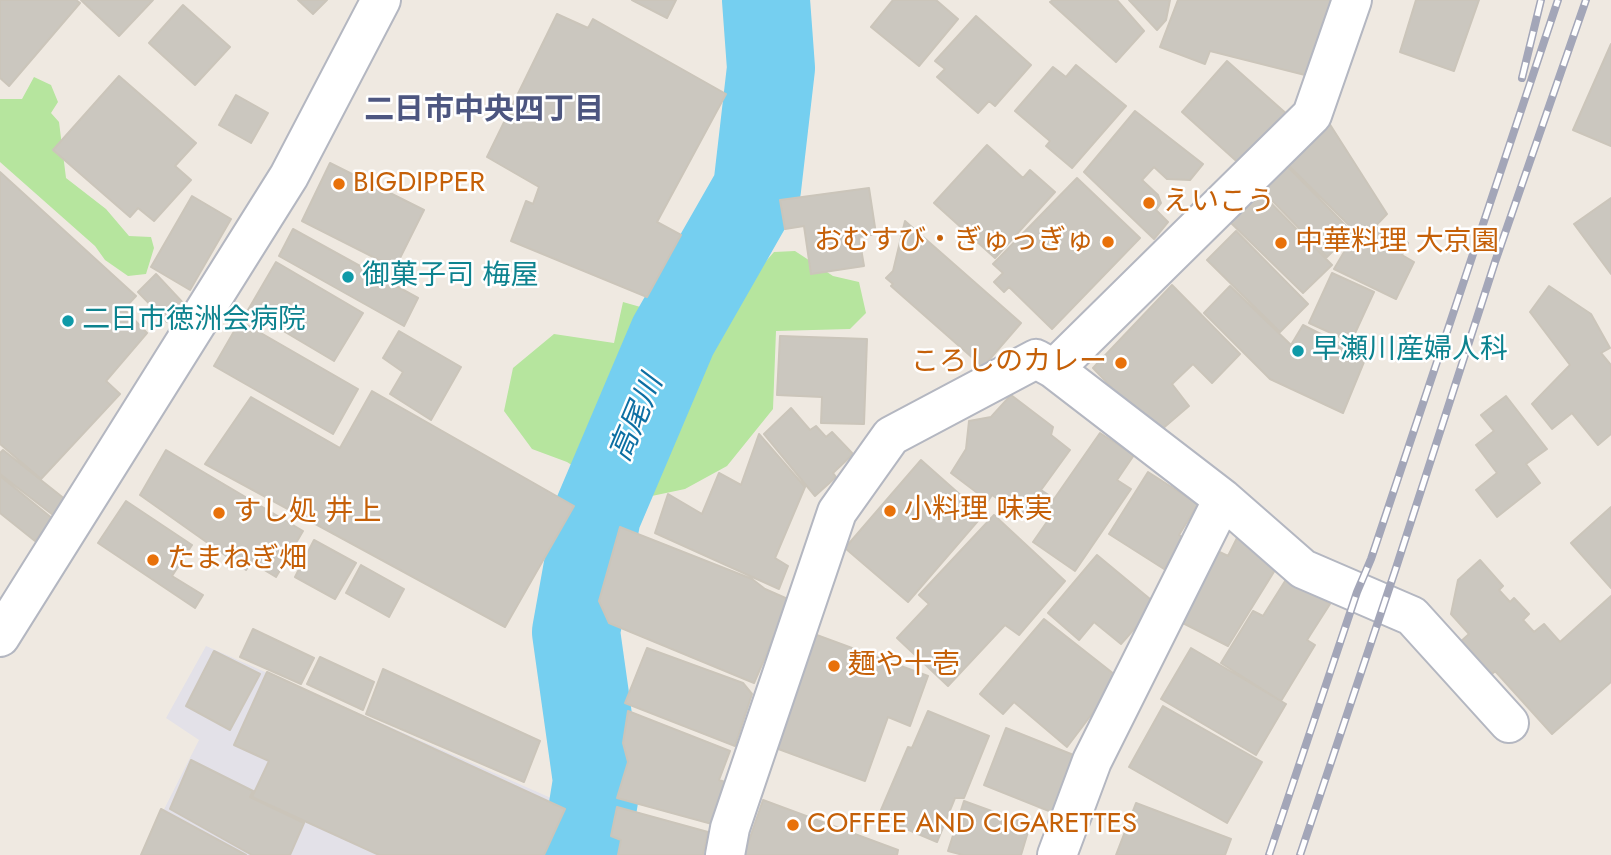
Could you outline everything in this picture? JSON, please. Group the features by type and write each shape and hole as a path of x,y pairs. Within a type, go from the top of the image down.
{"street":[{"path":"0,637 289,176 381,0"},
{"path":"1054,369 1312,115 1352,0"},
{"path":"725,855 730,828 836,512 891,436 1036,359 1054,369 1223,499 1303,569 1412,616 1509,723"},
{"path":"1057,855 1092,761 1223,499"}],"shaded area":[{"path":"206,646 576,809 567,855 141,855 199,740 166,718"}],"green space":[{"path":"34,77 51,85 58,102 51,113 59,122 66,178 106,209 129,236 151,237 154,248 146,274 128,276 105,260 95,246 0,162 0,99 22,99"},
{"path":"706,238 753,276 774,252 795,251 833,276 859,282 866,313 850,329 776,331 773,409 727,466 685,489 628,501 567,462 532,449 504,411 513,368 554,334 614,343 623,302 644,308 683,248"}],"building":[{"path":"0,0 76,0 80,3 9,86 0,78"},
{"path":"81,0 153,0 119,36"},
{"path":"298,0 327,0 313,14"},
{"path":"632,0 676,0 667,18"},
{"path":"893,0 936,0 958,19 919,66 871,27"},
{"path":"1117,0 1144,31 1116,62 1050,2"},
{"path":"1129,0 1170,0 1166,20 1157,30"},
{"path":"1178,0 1336,0 1309,76 1210,51 1205,64 1160,47"},
{"path":"1416,0 1479,0 1454,71 1400,52"},
{"path":"183,5 230,47 195,85 149,43"},
{"path":"557,14 588,28 593,19 726,94 657,222 681,235 647,297 511,241 526,201 533,204 539,187 487,157"},
{"path":"976,16 1031,65 995,106 989,101 978,113 937,77 945,69 935,61"},
{"path":"1611,44 1611,146 1573,130"},
{"path":"1227,61 1289,116 1243,167 1182,112"},
{"path":"1076,65 1126,106 1072,168 1046,146 1050,141 1015,111 1053,67 1066,77"},
{"path":"119,76 196,143 175,166 191,180 154,221 138,208 130,217 53,150"},
{"path":"236,95 268,113 251,143 219,125"},
{"path":"1135,111 1203,164 1190,180 1167,179 1154,167 1142,180 1158,195 1161,203 1156,210 1168,222 1154,239 1084,172"},
{"path":"1329,123 1387,214 1363,239 1285,162"},
{"path":"987,145 1023,178 1030,170 1055,192 995,258 934,203"},
{"path":"330,163 424,210 395,268 302,221"},
{"path":"1285,164 1352,232 1327,257 1260,188"},
{"name":"二日市徳洲会病院","path":"0,172 136,296 124,309 147,333 106,381 120,394 41,479 0,444"},
{"path":"1077,178 1140,238 1052,329 1009,287 1004,292 994,282 1003,273 993,264"},
{"path":"869,188 876,234 859,237 864,266 811,274 804,226 785,229 780,200"},
{"name":"中華料理 大京園","path":"1259,191 1332,265 1303,293 1229,221"},
{"path":"192,196 231,219 190,290 151,267"},
{"path":"1611,198 1611,274 1574,224"},
{"path":"905,221 1021,323 983,367 891,286 893,284 886,278 893,271"},
{"path":"1377,228 1408,243 1402,255 1414,262 1396,299 1334,269 1353,237 1367,243"},
{"name":"御菓子司 梅屋","path":"293,229 418,298 404,326 279,256"},
{"path":"1236,231 1308,304 1280,332 1207,260"},
{"path":"276,262 363,313 334,361 248,310"},
{"path":"1332,273 1374,292 1351,342 1309,323"},
{"path":"156,274 185,305 167,322 138,292"},
{"path":"1172,285 1240,354 1212,383 1193,364 1172,384 1189,406 1161,430 1152,420 1147,424 1093,368"},
{"name":"早瀬川産婦人科","path":"1230,286 1291,345 1303,325 1366,357 1343,413 1270,379 1204,313"},
{"path":"1549,286 1591,314 1610,348 1601,353 1611,365 1611,434 1598,445 1572,413 1552,429 1532,404 1570,365 1530,312"},
{"path":"240,321 358,389 333,434 214,366"},
{"path":"399,331 461,367 431,420 390,394 403,372 383,358"},
{"path":"780,336 867,339 864,424 821,423 822,397 777,395"},
{"path":"372,391 574,506 505,627 205,464 251,397 340,448"},
{"path":"1011,395 1053,427 1051,435 1070,450 1041,490 1050,496 1022,515 992,495 988,501 951,473 966,449 969,421 991,417"},
{"path":"1506,396 1547,449 1526,464 1540,483 1497,517 1476,490 1497,473 1476,445 1494,431 1481,415"},
{"path":"791,408 810,430 816,426 826,437 832,432 853,454 833,473 836,477 815,496 764,434"},
{"path":"1100,433 1134,455 1117,480 1131,489 1075,571 1033,542 1051,516 1045,512"},
{"path":"759,434 805,487 775,558 788,566 779,589 655,533 668,494 702,514 719,473 741,485"},
{"path":"3,450 66,500 53,515 0,474 0,453"},
{"name":"すし処 井上","path":"166,450 303,531 276,577 251,562 246,570 140,495"},
{"path":"921,460 983,515 908,602 845,548"},
{"path":"1148,472 1198,504 1179,535 1184,538 1164,569 1109,534"},
{"path":"0,476 53,519 35,541 0,513"},
{"name":"たまねぎ畑","path":"126,501 192,545 172,576 203,595 195,608 98,543"},
{"path":"1611,507 1611,588 1571,543"},
{"path":"994,515 1065,581 1019,635 1005,625 948,686 897,638 929,604 919,595"},
{"path":"620,527 752,579 765,589 790,600 754,683 609,623 599,601"},
{"path":"1237,538 1280,562 1228,646 1173,618 1211,548 1228,556"},
{"path":"314,540 356,563 335,599 295,577"},
{"path":"1097,555 1156,604 1121,644 1094,622 1079,640 1048,613"},
{"path":"1480,560 1503,586 1499,590 1510,602 1514,598 1529,614 1523,620 1534,632 1544,624 1560,642 1611,596 1611,682 1552,734 1495,671 1488,678 1458,644 1469,634 1451,614 1458,580"},
{"path":"361,565 404,589 389,617 346,593"},
{"path":"1287,578 1330,604 1307,640 1315,645 1281,701 1221,663 1253,611 1263,616"},
{"path":"1044,619 1119,678 1067,747 1014,702 1003,714 980,694"},
{"path":"253,629 314,658 301,684 240,657"},
{"path":"814,634 928,676 910,726 888,717 865,781 773,747"},
{"path":"647,648 743,683 752,694 735,746 625,703"},
{"path":"1191,648 1286,704 1256,755 1161,699"},
{"path":"214,651 260,674 230,730 186,706"},
{"path":"320,657 374,682 363,710 307,684"},
{"path":"383,669 540,741 524,782 366,714"},
{"path":"267,672 565,809 544,855 379,855 252,797 269,761 234,745"},
{"path":"1163,706 1262,762 1227,823 1129,767"},
{"path":"628,711 730,751 719,780 725,782 712,824 617,798 628,762 623,743"},
{"path":"928,711 989,736 964,798 955,798 937,842 878,817 908,747 912,748"},
{"path":"1006,728 1076,756 1054,813 984,785"},
{"path":"191,760 253,791 250,797 304,823 290,855 252,855 170,809"},
{"name":"COFFEE AND CIGARETTES","path":"763,800 898,850 897,855 744,855"},
{"path":"964,801 1030,825 1021,855 963,855 948,851"},
{"path":"1136,803 1231,839 1225,855 1116,855"},
{"path":"617,807 708,832 703,855 618,855 621,840 611,836"},
{"path":"161,809 246,855 141,855"}],"waterway":[{"name":"高尾川","path":"585,855 597,781 576,632 597,515 673,336 757,189 771,68 766,0"}],"railway":[{"path":"1522,78 1541,0"},
{"path":"1269,855 1558,0"},
{"path":"1300,855 1495,262 1586,0"}],"place":[{"name":"BIGDIPPER","path":"339,184"},
{"name":"えいこう","path":"1149,203"},
{"name":"おむすび・ぎゅっぎゅ","path":"1108,242"},
{"name":"中華料理 大京園","path":"1281,243"},
{"name":"御菓子司 梅屋","path":"348,277"},
{"name":"二日市徳洲会病院","path":"68,321"},
{"name":"早瀬川産婦人科","path":"1298,351"},
{"name":"ころしのカレー","path":"1121,363"},
{"name":"小料理 味実","path":"890,511"},
{"name":"すし処 井上","path":"219,513"},
{"name":"たまねぎ畑","path":"153,560"},
{"name":"麺や十壱","path":"834,666"},
{"name":"COFFEE AND CIGARETTES","path":"793,825"}],"district":[{"name":"二日市中央四丁目","path":"484,112"}]}
